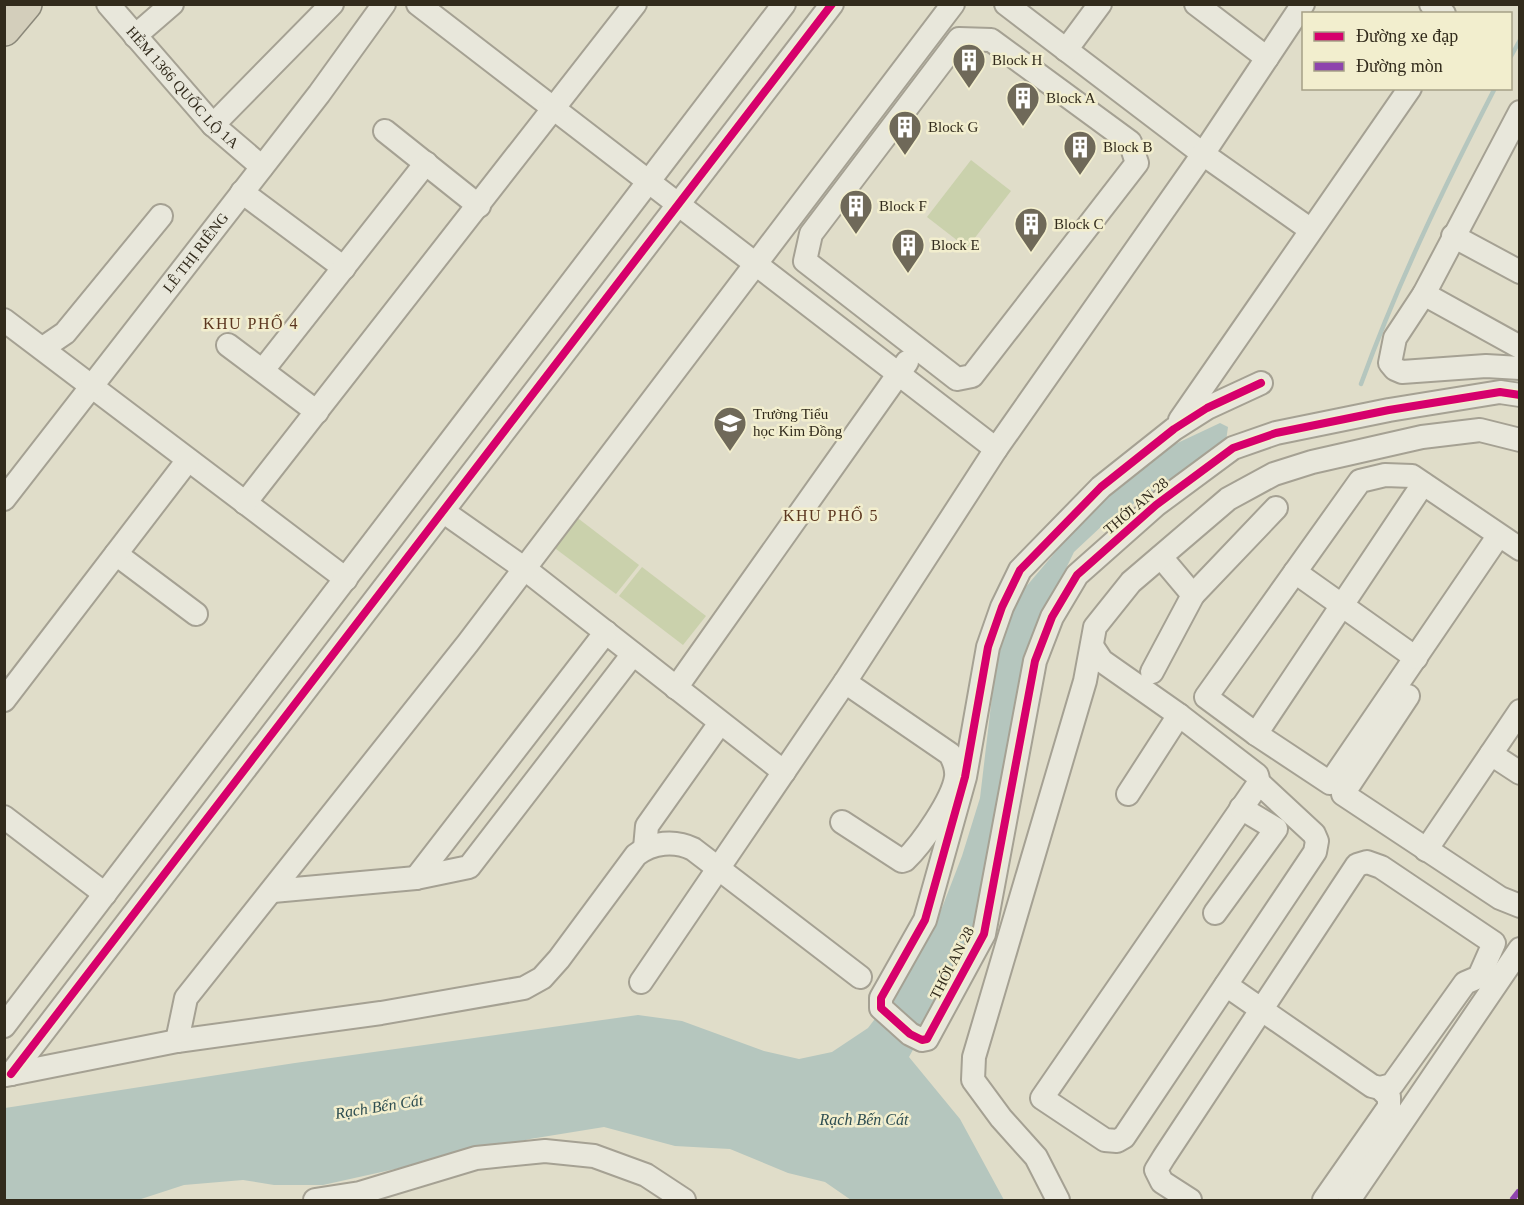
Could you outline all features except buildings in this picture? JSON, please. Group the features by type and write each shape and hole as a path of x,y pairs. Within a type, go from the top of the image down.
{"highway":[{"path":"4,29 25,4"}],"street":[{"name":"HẺM 1366 QUỐC LỘ 1A","path":"108,4 213,125 262,167"},
{"path":"135,36 172,4"},
{"path":"213,125 332,4"},
{"name":"LÊ THỊ RIÊNG","path":"4,499 262,167 384,4"},
{"path":"418,4 996,449"},
{"path":"4,1026 784,4"},
{"path":"8,1075 444,513 832,4"},
{"path":"177,1041 186,998 273,891 525,568 953,4"},
{"path":"1006,4 1203,153 1311,230"},
{"path":"1066,50 1100,4"},
{"path":"1196,4 1267,58"},
{"path":"641,982 845,682 996,449 1203,153 1303,4"},
{"path":"245,503 555,110 629,6"},
{"path":"959,39 991,40 1130,142 1137,163 972,376 957,379 917,349 805,261 811,234 959,39"},
{"path":"1174,429 1409,90"},
{"path":"1520,112 1424,294 1395,339 1390,363 1402,372 1486,366 1520,368"},
{"path":"385,131 479,206"},
{"path":"263,370 426,163"},
{"path":"242,192 344,268"},
{"path":"43,348 65,333 161,216"},
{"path":"1453,236 1520,272"},
{"path":"1424,294 1520,347"},
{"path":"4,320 346,579"},
{"path":"228,345 317,412"},
{"path":"676,688 917,349"},
{"name":"THỚI AN 28","path":"1261,383 1207,408 1174,429 1101,487 1020,570 1002,607 988,647 964,777 925,920 881,998 881,1008 910,1034 922,1040 927,1039 984,934 1035,661 1052,617 1077,575 1156,505 1233,448 1276,433 1389,410 1500,392 1520,395"},
{"path":"1058,1200 1036,1157 1001,1118 973,1080 974,1057 1085,681 1095,627 1131,582 1228,499 1274,474 1422,437 1480,430 1520,440"},
{"path":"4,700 188,460"},
{"path":"1385,475 1412,476 1510,542 1416,658 1330,783 1256,734 1206,697 1360,481 1385,475"},
{"path":"1256,734 1424,484"},
{"path":"1152,672 1193,595 1276,508"},
{"path":"444,513 525,568 784,772"},
{"path":"1510,542 1343,794 1500,898 1520,906"},
{"path":"116,554 196,614"},
{"path":"1161,557 1193,595"},
{"path":"1295,572 1416,658"},
{"path":"416,878 606,632"},
{"path":"1092,646 1102,661 1179,715 1257,775 1259,783 1314,834 1317,841 1316,852 1124,1137 1117,1141 1105,1140 1042,1098 1259,783"},
{"path":"273,891 416,878 469,867 633,654"},
{"path":"842,822 905,861 940,811 953,786 956,769 950,754 845,682"},
{"path":"1426,850 1520,711"},
{"path":"1128,794 1179,715"},
{"path":"645,848 647,826 720,723"},
{"path":"1491,754 1520,773"},
{"path":"1215,913 1276,829 1241,808"},
{"path":"4,817 105,894"},
{"path":"8,1075 177,1041 381,1013 524,988 548,972 636,855 645,848 668,843 682,844 719,867 860,977"},
{"path":"1190,1200 1162,1182 1156,1170 1262,1010 1357,865 1367,862 1381,867 1494,943 1489,961 1479,977 1465,982 1392,1085 1380,1088 1372,1086 1262,1010 1226,986"},
{"path":"1349,1200 1520,949"},
{"path":"1324,1200 1389,1107 1389,1097 1380,1088"},
{"path":"315,1200 360,1193 476,1158 545,1151 594,1156 645,1174 684,1200"}],"green space":[{"path":"971,160 1011,191 967,248 927,217"},
{"path":"575,516 639,565 616,594 552,546"},
{"path":"642,567 706,616 683,645 619,596"}],"water":[{"name":"Rạch Bến Cát","path":"1220,423 1228,427 1226,441 1205,462 1168,480 1104,524 1074,552 1055,591 1003,769 969,947 909,1057 960,1119 1004,1200 851,1200 825,1182 788,1173 730,1149 675,1146 604,1127 530,1139 323,1185 274,1185 243,1180 184,1185 138,1200 5,1200 5,1108 295,1063 638,1015 682,1021 764,1051 799,1059 832,1052 868,1028 899,987 933,931 962,856 980,798 993,688 1008,608 1103,496 1169,447"}],"waterway":[{"path":"1512,54 1520,40"},
{"path":"1361,384 1423,234 1494,90"}],"marked path":[{"path":"1512,1200 1520,1190"}],"cycle path":[{"path":"11,1074 832,4"},
{"path":"1261,383 1207,408 1174,429 1101,487 1020,570 1002,607 988,647 965,777 925,920 881,998 881,1008 910,1034 922,1040 927,1039 984,934 1035,661 1052,617 1077,575 1156,505 1233,448 1276,433 1389,410 1500,392 1520,395"}],"place":[{"name":"Block H","path":"969,89"},
{"name":"Block A","path":"1023,127"},
{"name":"Block G","path":"905,156"},
{"name":"Block B","path":"1080,176"},
{"name":"Block F","path":"856,235"},
{"name":"Block C","path":"1031,253"},
{"name":"Block E","path":"908,274"},
{"name":"Trường Tiểu học Kim Đồng","path":"730,452"}],"district":[{"name":"KHU PHỐ 4","path":"251,323"},
{"name":"KHU PHỐ 5","path":"831,515"}]}
